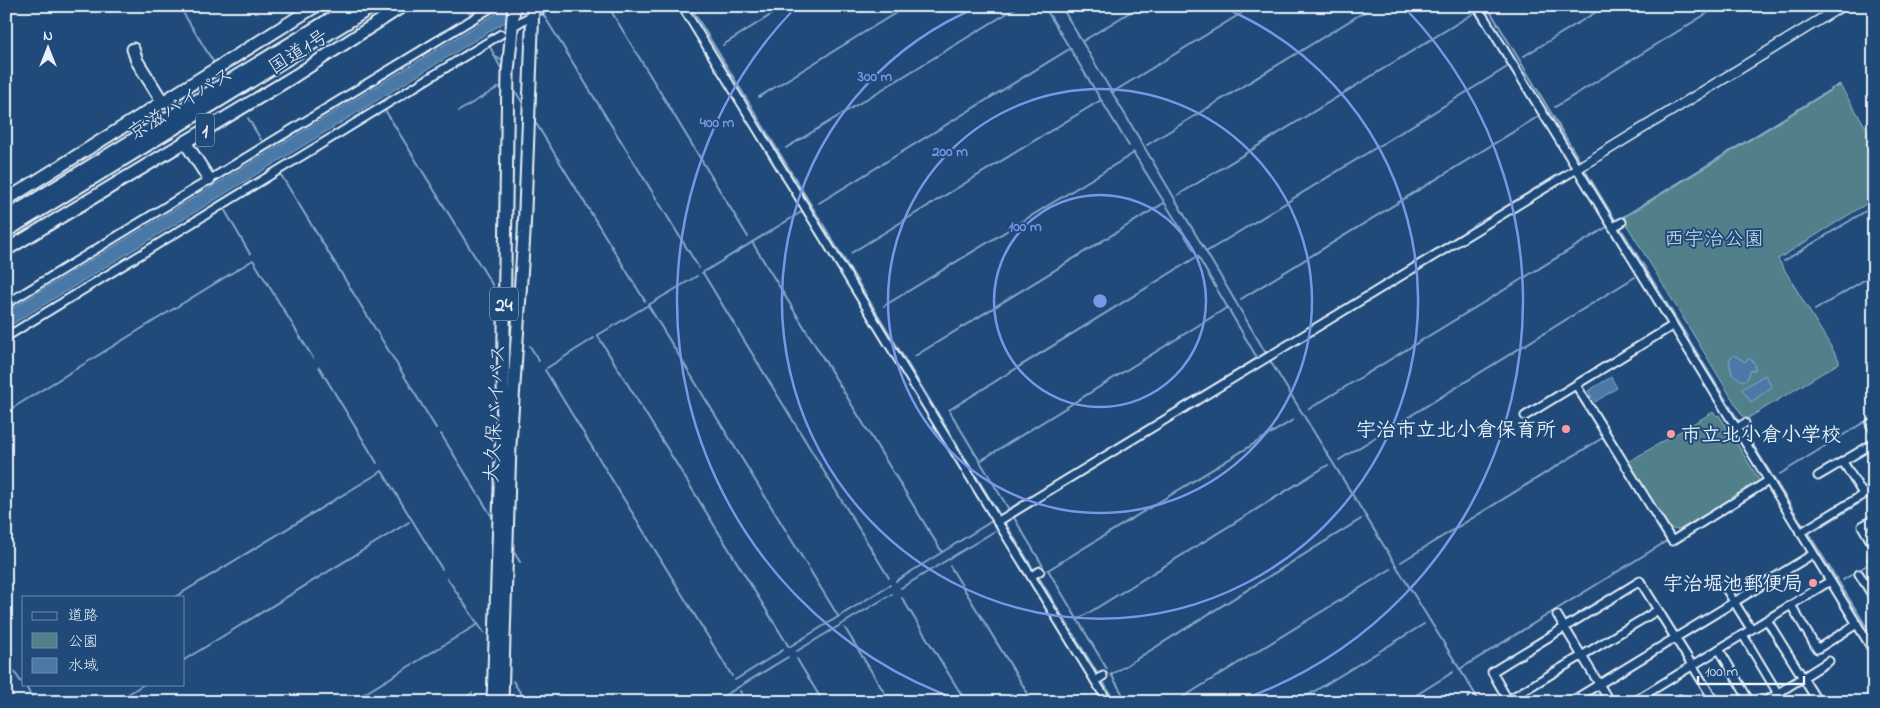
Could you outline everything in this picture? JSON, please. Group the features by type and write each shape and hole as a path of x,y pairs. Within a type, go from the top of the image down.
{"highway":[{"name":"国道1号","path":"6,200 161,97 217,68 316,6"},
{"name":"京滋バイパス","path":"6,218 352,6"},
{"name":"京滋バイパス","path":"6,231 373,6"},
{"name":"国道1号","path":"6,250 190,145 403,6"},
{"path":"508,6 510,26"},
{"name":"大久保バイパス","path":"502,702 499,648 498,527 503,395 508,77 510,26 514,6"},
{"name":"大久保バイパス","path":"493,702 508,542 513,386 536,10"},
{"path":"133,49 137,61 161,97"},
{"path":"190,145 211,178"}],"street":[{"path":"6,304 494,6"},
{"path":"682,6 1035,574 1098,679 1108,702"},
{"path":"1477,6 1617,224 1672,326 1740,426 1768,481 1874,652"},
{"path":"1001,520 1842,6"},
{"path":"6,337 536,10"},
{"path":"1525,416 1672,326"},
{"path":"1576,385 1672,541 1768,481"},
{"path":"1818,476 1874,443"},
{"path":"1843,462 1863,494"},
{"path":"1801,533 1874,488"},
{"path":"1874,519 1862,526 1874,547"},
{"path":"1570,702 1813,554"},
{"path":"1859,574 1871,587 1874,598"},
{"path":"1658,610 1581,654 1507,701 1492,672 1640,581 1658,610 1692,666 1715,702"},
{"path":"1632,702 1830,581"},
{"path":"1723,584 1751,629"},
{"path":"1791,605 1817,649 1856,624"},
{"path":"1557,615 1610,702"},
{"path":"1767,620 1818,702"},
{"path":"1743,635 1783,702"},
{"path":"1719,649 1750,702"},
{"path":"1764,702 1829,661"},
{"path":"1676,702 1680,699 1681,702"}],"green space":[{"name":"西宇治公園","path":"1839,84 1874,140 1874,199 1778,259 1839,360 1839,363 1745,420 1622,217"},
{"path":"1713,412 1717,416 1719,415 1760,481 1679,530 1666,528 1628,462"}],"water":[{"path":"508,6 531,6 6,328 6,312"},
{"path":"1734,355 1745,362 1749,358 1755,364 1755,370 1750,371 1748,378 1743,381 1732,374 1729,360"},
{"path":"1765,375 1772,387 1751,402 1742,389"},
{"path":"1611,377 1617,388 1595,402 1588,391"}],"waterway":[{"path":"179,6 214,63"},
{"path":"465,6 471,16"},
{"path":"608,6 748,237"},
{"path":"690,6 1001,517"},
{"path":"723,45 785,6"},
{"path":"759,97 907,6"},
{"path":"786,148 1019,6"},
{"path":"1044,6 1129,146"},
{"path":"1061,6 1267,355"},
{"path":"1083,41 1140,6"},
{"path":"1113,92 1253,6"},
{"path":"1147,145 1374,6"},
{"path":"1487,6 1581,163"},
{"path":"1524,56 1606,6"},
{"path":"1555,107 1719,6"},
{"path":"1178,195 1474,13"},
{"path":"543,14 699,268"},
{"path":"489,45 503,72"},
{"path":"819,203 1071,48"},
{"path":"494,56 501,60"},
{"path":"1206,252 1509,66"},
{"path":"1836,87 1840,85"},
{"path":"459,111 499,87"},
{"path":"513,88 524,105"},
{"path":"1624,217 1832,89"},
{"path":"851,253 1101,100"},
{"path":"385,110 493,286"},
{"path":"1241,299 1539,116"},
{"path":"248,118 263,143"},
{"path":"534,120 645,301"},
{"path":"1133,152 1194,250"},
{"path":"884,306 1134,153"},
{"path":"1583,167 1617,223"},
{"path":"281,175 436,428"},
{"path":"915,356 1164,203"},
{"path":"1784,261 1874,206"},
{"path":"223,207 250,254"},
{"path":"702,273 803,211 887,349"},
{"path":"1309,409 1607,227"},
{"path":"1620,227 1740,423"},
{"path":"752,242 942,552"},
{"path":"1008,508 949,410 1198,256"},
{"path":"1198,257 1256,356"},
{"path":"6,412 253,260 313,358"},
{"path":"1276,356 1427,264"},
{"path":"703,273 889,578"},
{"path":"1815,310 1874,274"},
{"path":"598,337 598,335 697,276"},
{"path":"1339,460 1635,277"},
{"path":"648,305 838,616"},
{"path":"980,461 1228,307"},
{"path":"1523,412 1666,325"},
{"path":"598,336 789,647 890,585"},
{"path":"547,368 594,338"},
{"path":"530,346 539,361"},
{"path":"1269,359 1480,702"},
{"path":"1014,517 1262,365"},
{"path":"319,367 377,463"},
{"path":"545,370 732,676"},
{"path":"896,581 992,521 903,375"},
{"path":"1780,474 1874,416"},
{"path":"1048,570 1293,420"},
{"path":"1742,427 1804,527"},
{"path":"441,434 494,520"},
{"path":"1401,562 1604,437 1605,439"},
{"path":"1618,460 1634,486"},
{"path":"1077,620 1328,465"},
{"path":"177,596 382,471 442,569"},
{"path":"1816,530 1874,494"},
{"path":"1460,669 1667,541 1640,495"},
{"path":"1013,516 1043,566"},
{"path":"1111,675 1361,519"},
{"path":"1004,521 1035,572"},
{"path":"185,659 409,522"},
{"path":"901,588 995,531"},
{"path":"1807,531 1874,639"},
{"path":"1000,533 1103,702"},
{"path":"512,549 520,562"},
{"path":"1843,580 1872,562"},
{"path":"950,566 1033,702"},
{"path":"1175,702 1391,569"},
{"path":"1048,570 1107,669"},
{"path":"1038,576 1099,676"},
{"path":"447,578 484,633"},
{"path":"797,651 892,594"},
{"path":"902,598 966,702"},
{"path":"351,702 478,624"},
{"path":"1297,702 1424,624"},
{"path":"845,628 890,702"},
{"path":"735,680 783,650"},
{"path":"714,702 788,657"},
{"path":"6,659 21,682"},
{"path":"797,659 823,702"},
{"path":"1405,702 1453,672"},
{"path":"1111,674 1127,702"},
{"path":"1102,680 1115,702"},
{"path":"513,681 526,702"},
{"path":"116,702 141,686"},
{"path":"26,687 35,702"},
{"path":"740,691 747,702"},
{"path":"459,702 472,693"}],"tunnel":[{"path":"164,97 190,141"}],"place":[{"name":"宇治市立北小倉保育所","path":"1566,429"},
{"name":"市立北小倉小学校","path":"1671,434"},
{"name":"宇治堀池郵便局","path":"1813,583"}]}
